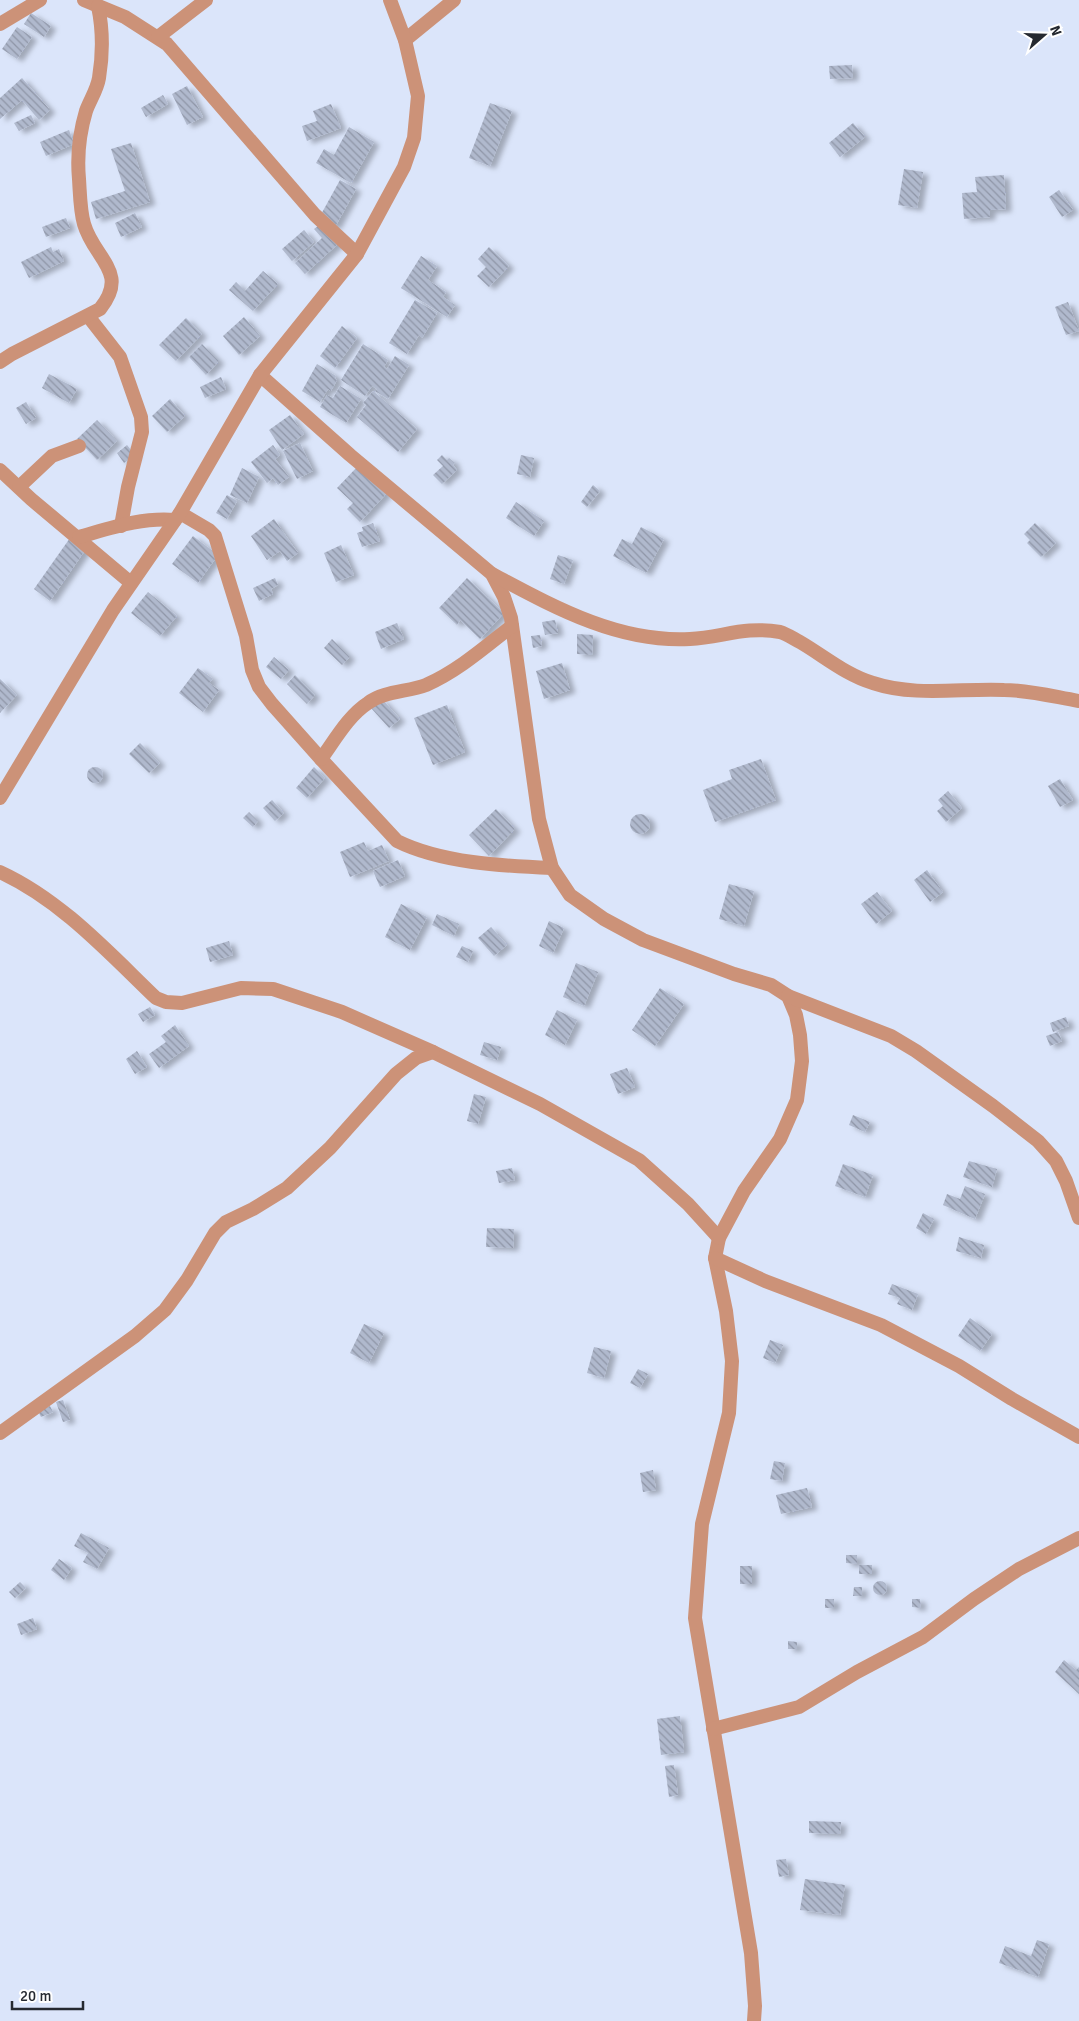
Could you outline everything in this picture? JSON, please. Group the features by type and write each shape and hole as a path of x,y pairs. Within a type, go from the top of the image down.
{"street":[{"path":"0,24 40,0"},
{"path":"84,0 125,17 168,44 315,215 357,254"},
{"path":"158,37 206,0"},
{"path":"0,798 131,583 178,516 260,375 357,254 404,168 414,138 418,96 406,40 390,0"},
{"path":"406,40 454,0"},
{"path":"0,362 12,354 100,310 112,289 110,274 84,223 78,174 81,132 87,110 99,80 102,27 98,6"},
{"path":"88,316 120,357 141,416 142,432 126,495 121,526"},
{"path":"260,375 343,449 492,574 557,609 615,630 650,638 691,639 735,631 764,630 784,633 848,672 873,684 901,689 933,692 981,689 1008,690 1079,702"},
{"path":"19,487 52,456 79,446"},
{"path":"0,470 131,583"},
{"path":"79,537 148,519 178,516 209,530 215,536 246,636 252,670 259,687 321,759 397,841 410,847 500,866 552,868"},
{"path":"492,574 504,598 512,626 539,819 552,868 570,895 604,919 644,940 734,974 771,985 788,996 891,1036 916,1051 1038,1141 1056,1161 1066,1181 1079,1218"},
{"path":"321,759 350,721 367,703 385,695 412,690 442,678 512,626"},
{"path":"0,872 54,904 92,936 156,998 166,1002 182,1004 242,988 273,989 342,1012 432,1052 540,1104 639,1160 688,1204 719,1238"},
{"path":"754,2021 752,1953 695,1618 702,1524 729,1413 732,1361 726,1311 715,1258 719,1238 744,1191 780,1139 797,1100 802,1061 796,1015 788,996"},
{"path":"0,1433 135,1336 164,1310 187,1280 215,1233 226,1222 253,1210 287,1188 330,1148 396,1074 416,1058 432,1052"},
{"path":"715,1258 774,1284 881,1325 959,1366 1079,1437"},
{"path":"713,1729 799,1707 857,1672 923,1637 974,1599 1020,1569 1079,1538"}],"building":[{"path":"31,13 51,26 44,37 24,24"},
{"path":"17,27 32,37 17,59 2,49"},
{"path":"852,65 853,78 830,79 829,66"},
{"path":"22,78 50,110 39,120 22,100 0,119 0,98"},
{"path":"187,86 203,117 187,125 172,94"},
{"path":"163,95 168,104 146,117 141,108"},
{"path":"490,103 512,111 490,166 469,158"},
{"path":"331,104 341,128 307,141 302,126 317,121 313,111"},
{"path":"31,115 35,123 19,131 14,123"},
{"path":"853,123 865,137 840,157 829,143"},
{"path":"349,127 374,142 351,183 316,163 324,149 334,155"},
{"path":"69,130 74,144 46,156 40,142"},
{"path":"131,143 150,202 96,219 91,202 125,191 111,149"},
{"path":"904,169 923,172 917,208 898,205"},
{"path":"1004,175 1006,209 990,210 990,217 964,219 962,193 977,192 975,177"},
{"path":"340,180 356,189 335,227 319,218"},
{"path":"1059,190 1073,210 1062,217 1049,197"},
{"path":"135,213 142,227 121,237 115,223"},
{"path":"66,218 70,228 46,237 42,227"},
{"path":"322,223 339,243 305,274 295,263 322,238 314,229"},
{"path":"304,230 314,242 292,261 282,249"},
{"path":"51,247 53,252 59,249 64,261 29,278 21,262"},
{"path":"489,247 509,266 489,287 477,276 486,267 478,259"},
{"path":"421,256 437,266 428,280 446,292 443,297 455,305 447,317 401,288"},
{"path":"263,271 278,284 253,311 229,290 236,282 245,291"},
{"path":"415,300 437,313 422,338 419,335 407,354 389,343"},
{"path":"1068,302 1079,331 1066,335 1055,307"},
{"path":"244,317 260,336 239,355 223,336"},
{"path":"186,318 202,334 176,361 159,345"},
{"path":"342,326 357,338 335,368 320,356"},
{"path":"202,344 219,361 206,375 189,357"},
{"path":"363,344 388,360 384,367 387,369 395,356 409,365 388,399 375,391 377,389 372,386 365,396 341,380"},
{"path":"317,364 336,376 337,380 331,391 328,389 320,402 302,391"},
{"path":"49,374 77,389 69,403 42,388"},
{"path":"221,377 226,389 205,398 200,387"},
{"path":"340,386 361,399 346,423 320,407 327,395 333,398"},
{"path":"373,391 417,429 398,452 357,417 366,405 363,403"},
{"path":"170,399 185,416 167,432 152,416"},
{"path":"26,402 36,418 26,424 16,408"},
{"path":"290,415 304,434 282,450 269,430"},
{"path":"97,420 117,441 97,460 77,439"},
{"path":"300,443 313,471 297,479 283,451"},
{"path":"127,445 135,455 124,463 117,453"},
{"path":"273,445 280,455 275,459 289,477 278,485 273,478 267,483 251,462"},
{"path":"442,455 447,460 449,458 455,463 453,465 457,470 442,484 433,475 443,466 437,460"},
{"path":"521,455 534,458 530,477 517,474"},
{"path":"358,466 387,493 360,522 347,509 353,503 337,488"},
{"path":"242,468 259,477 247,503 230,495"},
{"path":"593,485 600,491 587,507 581,502"},
{"path":"227,495 237,501 227,519 216,513"},
{"path":"516,502 544,521 534,536 506,518"},
{"path":"274,519 298,553 287,561 280,551 267,560 251,536"},
{"path":"373,523 380,541 362,547 357,533 363,531 362,527"},
{"path":"1035,523 1056,543 1041,557 1027,543 1030,540 1024,534"},
{"path":"641,527 664,539 646,573 613,556 622,539 632,544"},
{"path":"193,536 218,555 198,583 172,564"},
{"path":"70,538 86,549 50,601 34,589"},
{"path":"341,545 354,575 336,582 324,553"},
{"path":"558,555 573,560 564,584 550,579"},
{"path":"275,578 278,585 271,589 273,594 259,601 253,588"},
{"path":"467,578 504,613 480,639 460,620 457,625 439,608"},
{"path":"148,592 177,616 160,636 131,613"},
{"path":"555,620 558,633 545,635 542,622"},
{"path":"397,623 404,639 381,649 375,632"},
{"path":"577,634 593,635 592,655 577,654"},
{"path":"540,635 542,646 533,648 531,636"},
{"path":"332,639 350,657 342,665 324,648"},
{"path":"274,657 289,670 281,679 266,667"},
{"path":"562,663 570,690 544,699 536,671"},
{"path":"198,668 213,679 209,683 219,690 203,712 179,693"},
{"path":"295,675 315,695 307,704 287,684"},
{"path":"0,679 17,695 0,713"},
{"path":"382,699 400,719 389,728 371,708"},
{"path":"447,705 465,752 433,765 414,718"},
{"path":"140,743 160,763 149,773 129,754"},
{"path":"761,759 776,800 715,822 703,790 732,779 729,770"},
{"path":"92,767 98,767 103,772 101,781 92,783 87,778 87,772"},
{"path":"314,767 325,778 307,798 296,788"},
{"path":"1060,779 1073,800 1060,807 1048,786"},
{"path":"948,791 962,808 946,822 937,811 943,806 938,800"},
{"path":"272,800 284,813 275,821 263,808"},
{"path":"496,809 515,829 489,856 469,835"},
{"path":"249,812 258,821 253,827 243,818"},
{"path":"640,814 647,817 650,824 647,831 640,834 633,831 630,824 633,817"},
{"path":"364,842 368,851 382,845 389,861 350,877 340,852"},
{"path":"398,860 405,876 380,887 373,871"},
{"path":"927,870 943,892 930,902 914,880"},
{"path":"729,884 754,891 744,926 719,919"},
{"path":"877,892 892,911 876,924 861,904"},
{"path":"401,904 427,917 410,950 385,937"},
{"path":"437,914 459,924 454,936 432,925"},
{"path":"549,921 564,928 553,953 539,946"},
{"path":"491,927 507,945 494,956 478,938"},
{"path":"229,941 233,955 210,962 206,948"},
{"path":"462,946 473,951 468,962 456,957"},
{"path":"576,963 598,972 584,1006 563,997"},
{"path":"660,988 684,1004 655,1046 632,1030"},
{"path":"150,1007 155,1015 143,1022 138,1014"},
{"path":"557,1010 577,1020 565,1045 545,1035"},
{"path":"1066,1017 1069,1026 1053,1032 1050,1023"},
{"path":"175,1025 189,1046 159,1068 149,1054 166,1042 161,1036"},
{"path":"1058,1032 1062,1041 1050,1046 1046,1036"},
{"path":"484,1042 501,1047 497,1060 480,1055"},
{"path":"137,1051 147,1067 135,1074 126,1059"},
{"path":"627,1068 635,1087 618,1094 610,1074"},
{"path":"474,1094 486,1097 478,1124 467,1121"},
{"path":"853,1115 870,1122 865,1132 849,1125"},
{"path":"969,1161 997,1169 992,1187 963,1177"},
{"path":"843,1164 873,1175 865,1197 835,1186"},
{"path":"512,1168 515,1180 499,1183 496,1171"},
{"path":"965,1186 985,1194 975,1219 943,1205 947,1194 960,1199"},
{"path":"923,1213 934,1219 926,1234 916,1228"},
{"path":"487,1228 514,1229 513,1248 486,1247"},
{"path":"959,1237 984,1245 981,1258 956,1251"},
{"path":"892,1284 918,1294 912,1310 897,1304 900,1298 888,1294"},
{"path":"970,1318 992,1334 980,1351 958,1336"},
{"path":"364,1324 384,1333 369,1363 350,1353"},
{"path":"770,1340 783,1345 775,1363 763,1358"},
{"path":"594,1347 611,1351 604,1378 587,1373"},
{"path":"638,1369 648,1374 640,1388 630,1383"},
{"path":"63,1400 70,1420 63,1422 56,1402"},
{"path":"50,1406 53,1412 41,1417 38,1411"},
{"path":"774,1461 785,1463 782,1481 770,1479"},
{"path":"653,1470 656,1490 643,1492 640,1473"},
{"path":"807,1488 812,1507 781,1514 776,1495"},
{"path":"81,1533 109,1548 97,1569 83,1562 88,1553 74,1546"},
{"path":"846,1555 857,1555 857,1564 846,1563"},
{"path":"59,1559 72,1568 64,1580 51,1570"},
{"path":"859,1565 872,1565 872,1574 859,1574"},
{"path":"740,1566 752,1566 752,1584 740,1584"},
{"path":"880,1581 885,1583 887,1588 885,1593 880,1595 875,1593 873,1588 875,1583"},
{"path":"20,1582 26,1588 15,1598 9,1592"},
{"path":"854,1587 862,1587 862,1596 853,1596"},
{"path":"825,1599 834,1599 834,1608 825,1608"},
{"path":"912,1599 920,1599 921,1608 912,1607"},
{"path":"33,1618 37,1629 21,1635 17,1624"},
{"path":"788,1641 797,1642 797,1649 788,1649"},
{"path":"1064,1660 1076,1670 1079,1667 1079,1694 1055,1672"},
{"path":"680,1716 684,1752 661,1755 657,1719"},
{"path":"674,1765 678,1795 669,1797 665,1766"},
{"path":"809,1821 841,1822 840,1834 809,1833"},
{"path":"786,1859 789,1875 779,1877 776,1860"},
{"path":"805,1879 845,1885 840,1915 800,1910"},
{"path":"1037,1940 1049,1944 1038,1977 999,1963 1005,1946 1031,1956"}]}
